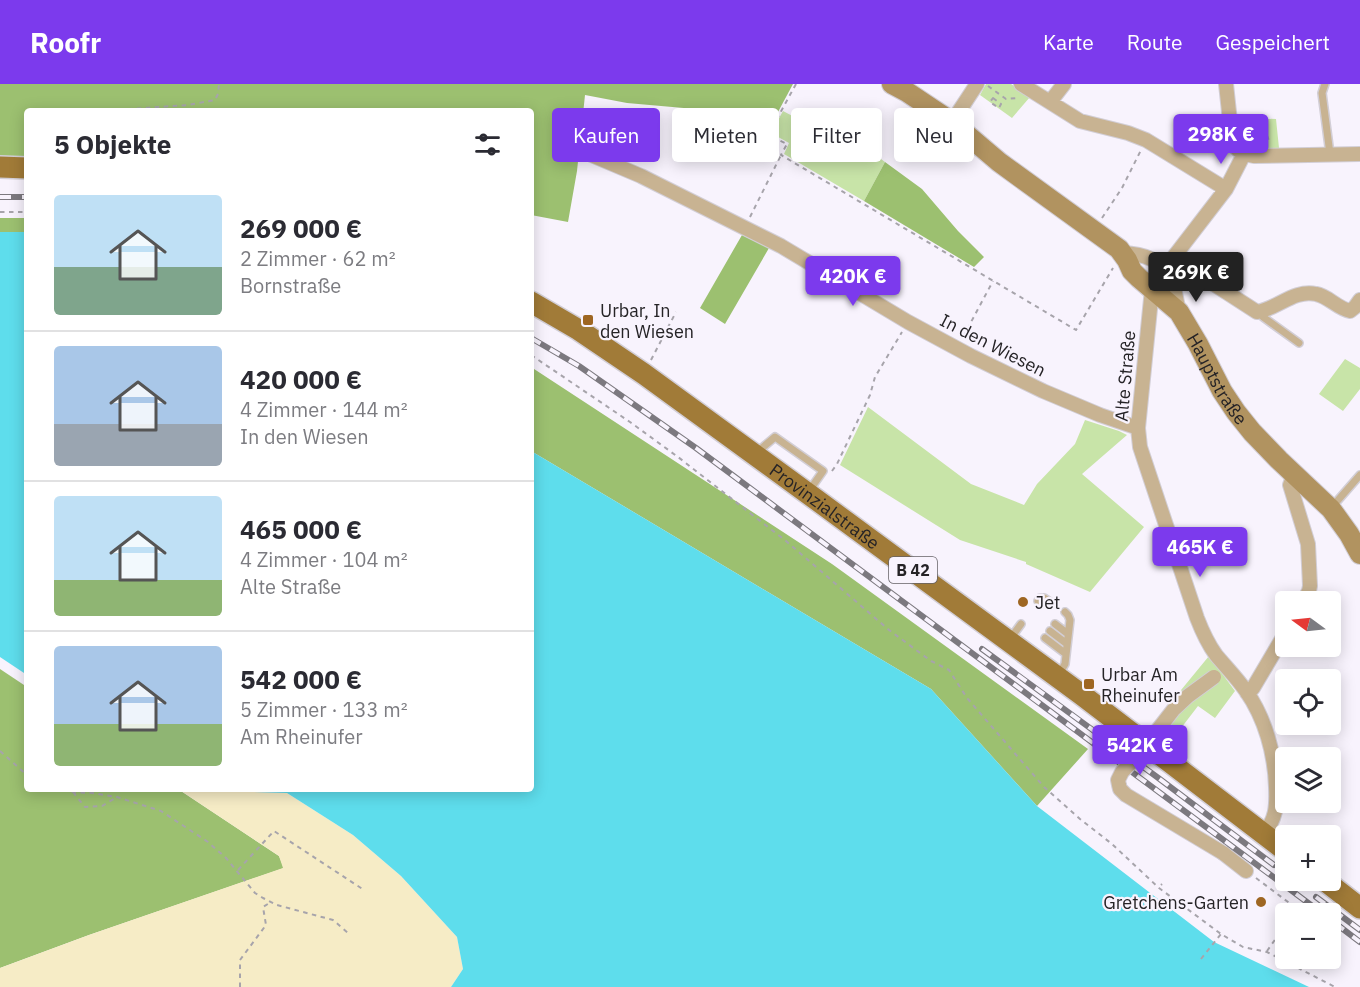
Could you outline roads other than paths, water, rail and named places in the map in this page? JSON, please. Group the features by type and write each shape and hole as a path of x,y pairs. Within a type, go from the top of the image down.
{"main road":[{"path":"0,167 24,168"},
{"name":"Provinzialstraße","path":"534,304 579,330 644,374 1058,676 1275,843"},
{"path":"1338,891 1360,908"}],"street":[{"path":"961,108 977,84"},
{"path":"1050,102 1064,84"},
{"path":"1226,84 1234,146 1244,154 1254,156 1360,154"},
{"path":"1024,86 1080,121 1146,140 1226,189"},
{"name":"Hauptstraße","path":"903,87 932,108"},
{"name":"Hauptstraße","path":"974,141 999,162 1123,253 1132,271 1179,312 1236,412 1294,475 1331,509 1360,554"},
{"path":"1168,264 1226,189 1244,154"},
{"name":"In den Wiesen","path":"608,162 641,176 781,246 908,322 957,348 1043,391 1100,416 1138,428"},
{"path":"1123,253 1138,254 1192,270 1257,312 1265,311 1298,295 1308,293 1318,294 1344,310 1350,311 1360,300"},
{"path":"1168,264 1174,277 1173,283 1179,312"},
{"name":"Alte Straße","path":"1152,289 1138,428 1140,447 1205,638 1247,693 1262,723 1273,755 1277,801 1270,827 1263,835"},
{"path":"1294,475 1290,485 1308,544 1309,591"},
{"path":"1247,693 1254,688 1275,651"},
{"path":"1228,668 1188,696 1174,709 1122,772 1118,780 1120,789 1126,795 1223,853 1246,871"}],"lane":[{"path":"1325,84 1322,93 1330,154"},
{"path":"1261,311 1263,317 1299,343"},
{"path":"1331,509 1360,475"},
{"path":"1038,601 1044,597 1053,604"},
{"path":"1058,676 1064,668 1070,618 1065,612"},
{"path":"1009,641 1021,624"},
{"path":"1067,644 1053,628 1068,634"},
{"path":"1045,638 1066,654"}],"water":[{"path":"0,232 24,232 24,673 0,657"},
{"path":"534,453 931,689 1037,806 1214,942 1309,987 451,987 463,969 457,937 401,876 353,835 287,793 254,792 534,792"}],"railway":[{"path":"0,197 24,197"},
{"path":"534,340 579,366 696,448 1308,903"},
{"path":"982,649 1274,865"},
{"path":"1316,897 1360,930"},
{"path":"1341,928 1360,942"}],"place":[{"name":"Urbar, In den Wiesen","path":"588,320"},
{"name":"Jet","path":"1023,602"},
{"name":"Urbar Am Rheinufer","path":"1089,684"},
{"name":"Gretchens-Garten","path":"1261,902"}]}
